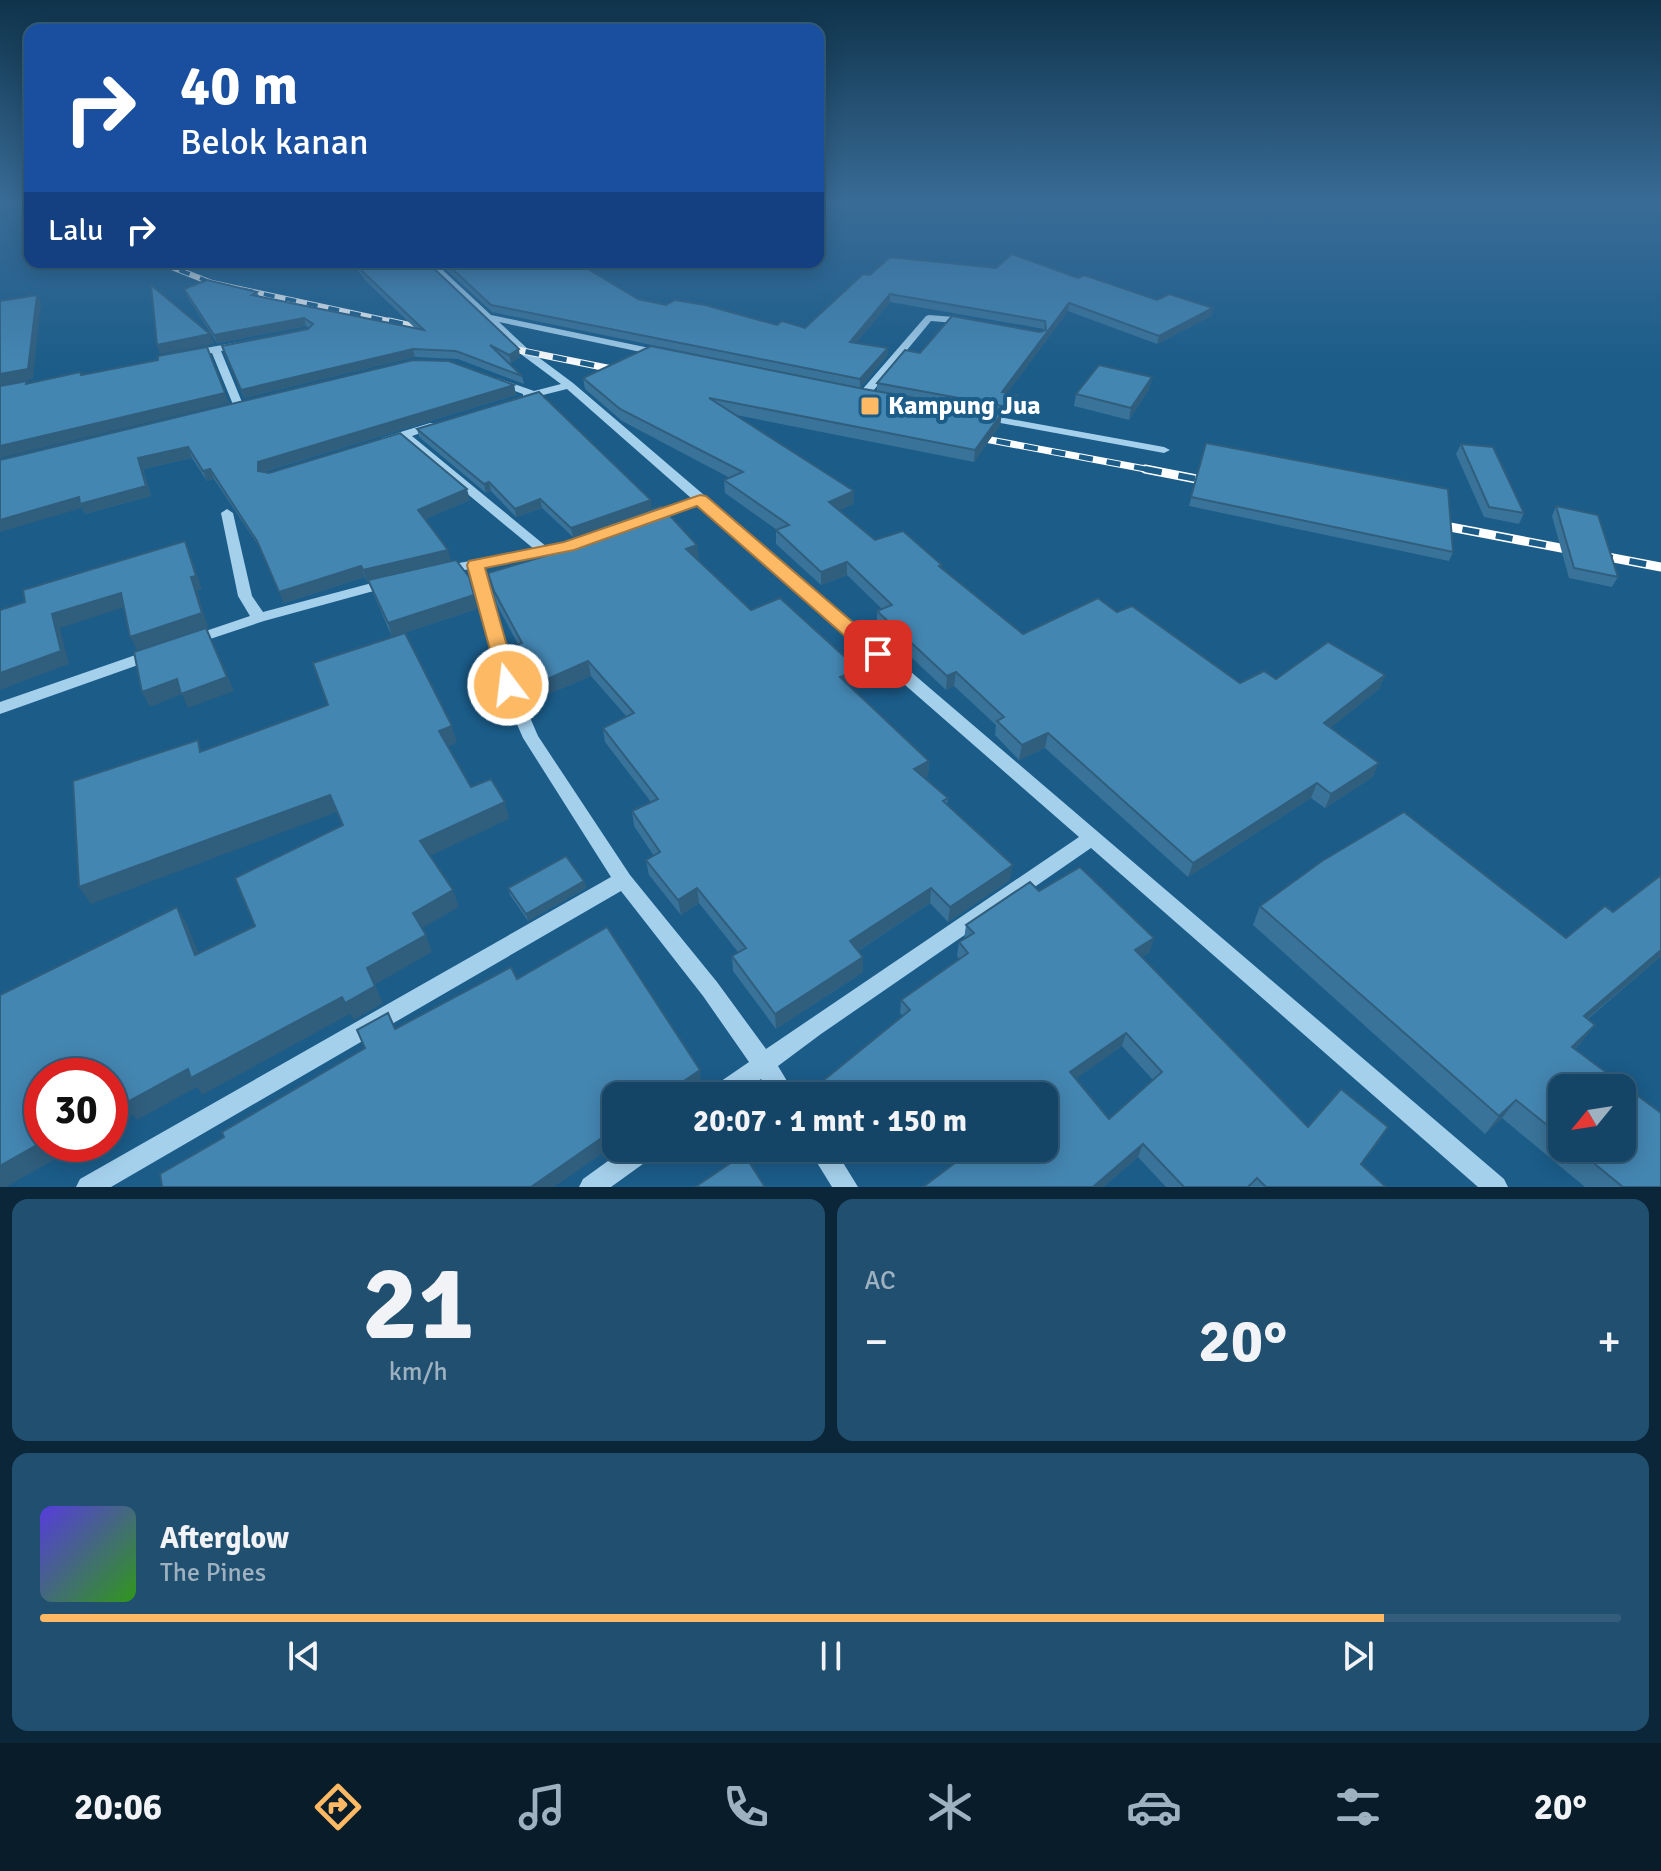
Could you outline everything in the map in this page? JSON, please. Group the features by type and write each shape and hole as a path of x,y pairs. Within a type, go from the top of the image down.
{"street":[{"path":"435,268 526,353 569,385 1496,1187"},
{"path":"488,317 668,355"},
{"path":"864,395 929,318 983,324"},
{"path":"184,355 245,343"},
{"path":"215,349 239,407"},
{"path":"480,374 533,394"},
{"path":"519,398 569,385"},
{"path":"833,390 879,398"},
{"path":"224,411 253,403"},
{"path":"969,414 1164,450"},
{"path":"374,444 447,421"},
{"path":"404,435 545,552"},
{"path":"633,523 700,499"},
{"path":"227,513 245,596 259,618"},
{"path":"429,572 545,552 580,542"},
{"path":"476,565 508,685 531,738 623,880 710,989 776,1082"},
{"path":"184,643 259,618 398,580"},
{"path":"0,708 169,648"},
{"path":"739,1082 1091,838"},
{"path":"88,1187 623,880"},
{"path":"591,1187 626,1162"},
{"path":"829,1162 846,1187"}],"building":[{"path":"887,259 996,268 1006,259 1027,259 1078,278 1084,275 1157,300 1169,294 1213,308 1159,336 1069,303 1002,392 1017,395 1008,407 877,383 905,350 920,353 952,316 1040,332 1046,330 1045,321 890,294 850,342 888,348 860,379 491,305 451,268 586,268 638,299 666,305 675,300 705,305 777,325 782,321 805,328 863,274 870,275"},
{"path":"360,268 433,268 519,349 509,355 490,345 522,376 456,351 413,349 241,390 222,346 308,329 313,324 304,318 214,335 184,289 207,280 257,292 252,295 424,330"},
{"path":"151,285 210,334 157,345"},
{"path":"37,295 28,369 0,374 0,301"},
{"path":"651,346 1002,413 975,450 709,398 854,491 829,502 875,540 903,531 942,565 939,566 1023,634 1098,598 1117,612 1132,606 1240,683 1264,671 1276,679 1328,642 1385,675 1324,723 1379,763 1331,794 1317,783 1193,863 1048,733 1022,745 997,721 1004,717 956,672 947,676 877,611 892,605 847,562 821,572 776,530 789,525 724,480 743,472 620,409 583,378"},
{"path":"207,347 225,393 0,446 0,386 27,381 26,384 80,372 81,375"},
{"path":"413,360 449,361 514,385 258,462 258,471 269,473 400,433 467,489 418,510 448,550 363,570 361,566 279,592 257,541 210,469 203,471 188,447 138,458 146,486 80,504 79,497 0,520 0,460"},
{"path":"1099,365 1152,377 1131,408 1076,394"},
{"path":"539,392 651,500 571,528 540,499 515,509 489,482 484,484 417,429"},
{"path":"1206,443 1448,489 1453,552 1191,497"},
{"path":"1461,444 1493,447 1524,513 1489,507"},
{"path":"661,506 697,545 686,549 751,610 780,598 858,669 840,677 929,761 914,769 948,798 943,801 1013,865 950,907 931,888 850,941 863,957 775,1014 732,956 746,948 697,888 678,900 646,860 660,852 632,811 658,799 603,728 634,713 588,661 543,681 516,645 522,643 494,591 488,573 552,554 548,549"},
{"path":"1556,506 1598,515 1618,577 1574,568"},
{"path":"185,541 196,576 191,577 202,613 130,637 121,593 52,614 61,651 0,673 0,610 25,602 23,590"},
{"path":"456,560 469,577 474,595 388,623 368,580"},
{"path":"206,628 227,677 181,694 177,679 142,692 134,652"},
{"path":"405,633 452,726 439,731 471,787 491,779 505,802 420,841 453,890 413,913 426,935 367,968 375,986 345,1003 342,997 191,1078 188,1069 128,1102 128,1058 24,1058 24,1152 0,1166 0,995 177,907 195,955 255,926 235,878 343,825 330,795 79,887 73,781 198,740 200,752 328,705 313,663"},
{"path":"1404,812 1566,938 1605,906 1613,912 1661,875 1661,950 1584,1016 1595,1025 1572,1047 1608,1074 1548,1074 1548,1126 1516,1100 1499,1116 1260,906 1322,861"},
{"path":"566,856 584,881 526,914 508,888"},
{"path":"1080,867 1154,938 1135,950 1308,1127 1341,1089 1388,1127 1361,1164 1386,1187 1266,1187 1257,1178 1248,1187 1184,1187 1143,1144 1095,1187 923,1187 956,1162 1058,1162 1058,1082 824,1080 910,1010 901,1000 968,953 959,942 974,933 966,925 1030,882 1039,891","holes":["1126,1033 1162,1072 1109,1119 1070,1072"]},
{"path":"607,927 700,1070 682,1082 602,1082 602,1138 531,1187 162,1187 160,1174 224,1137 222,1132 365,1048 357,1030 388,1013 395,1029 511,967 517,979"},
{"path":"1636,1094 1661,1113 1661,1187 1623,1187 1592,1162 1636,1162"},
{"path":"732,1162 749,1162 765,1187 695,1187"}],"railway":[{"path":"174,268 212,283 398,323"},
{"path":"389,321 435,331"},
{"path":"498,346 627,372"},
{"path":"969,436 1156,471"},
{"path":"1145,469 1217,483"},
{"path":"1429,523 1661,567"}],"place":[{"name":"Kampung Jua","path":"870,406"}],"route":[{"path":"508,685 476,565 568,546 700,499 878,654"}]}
